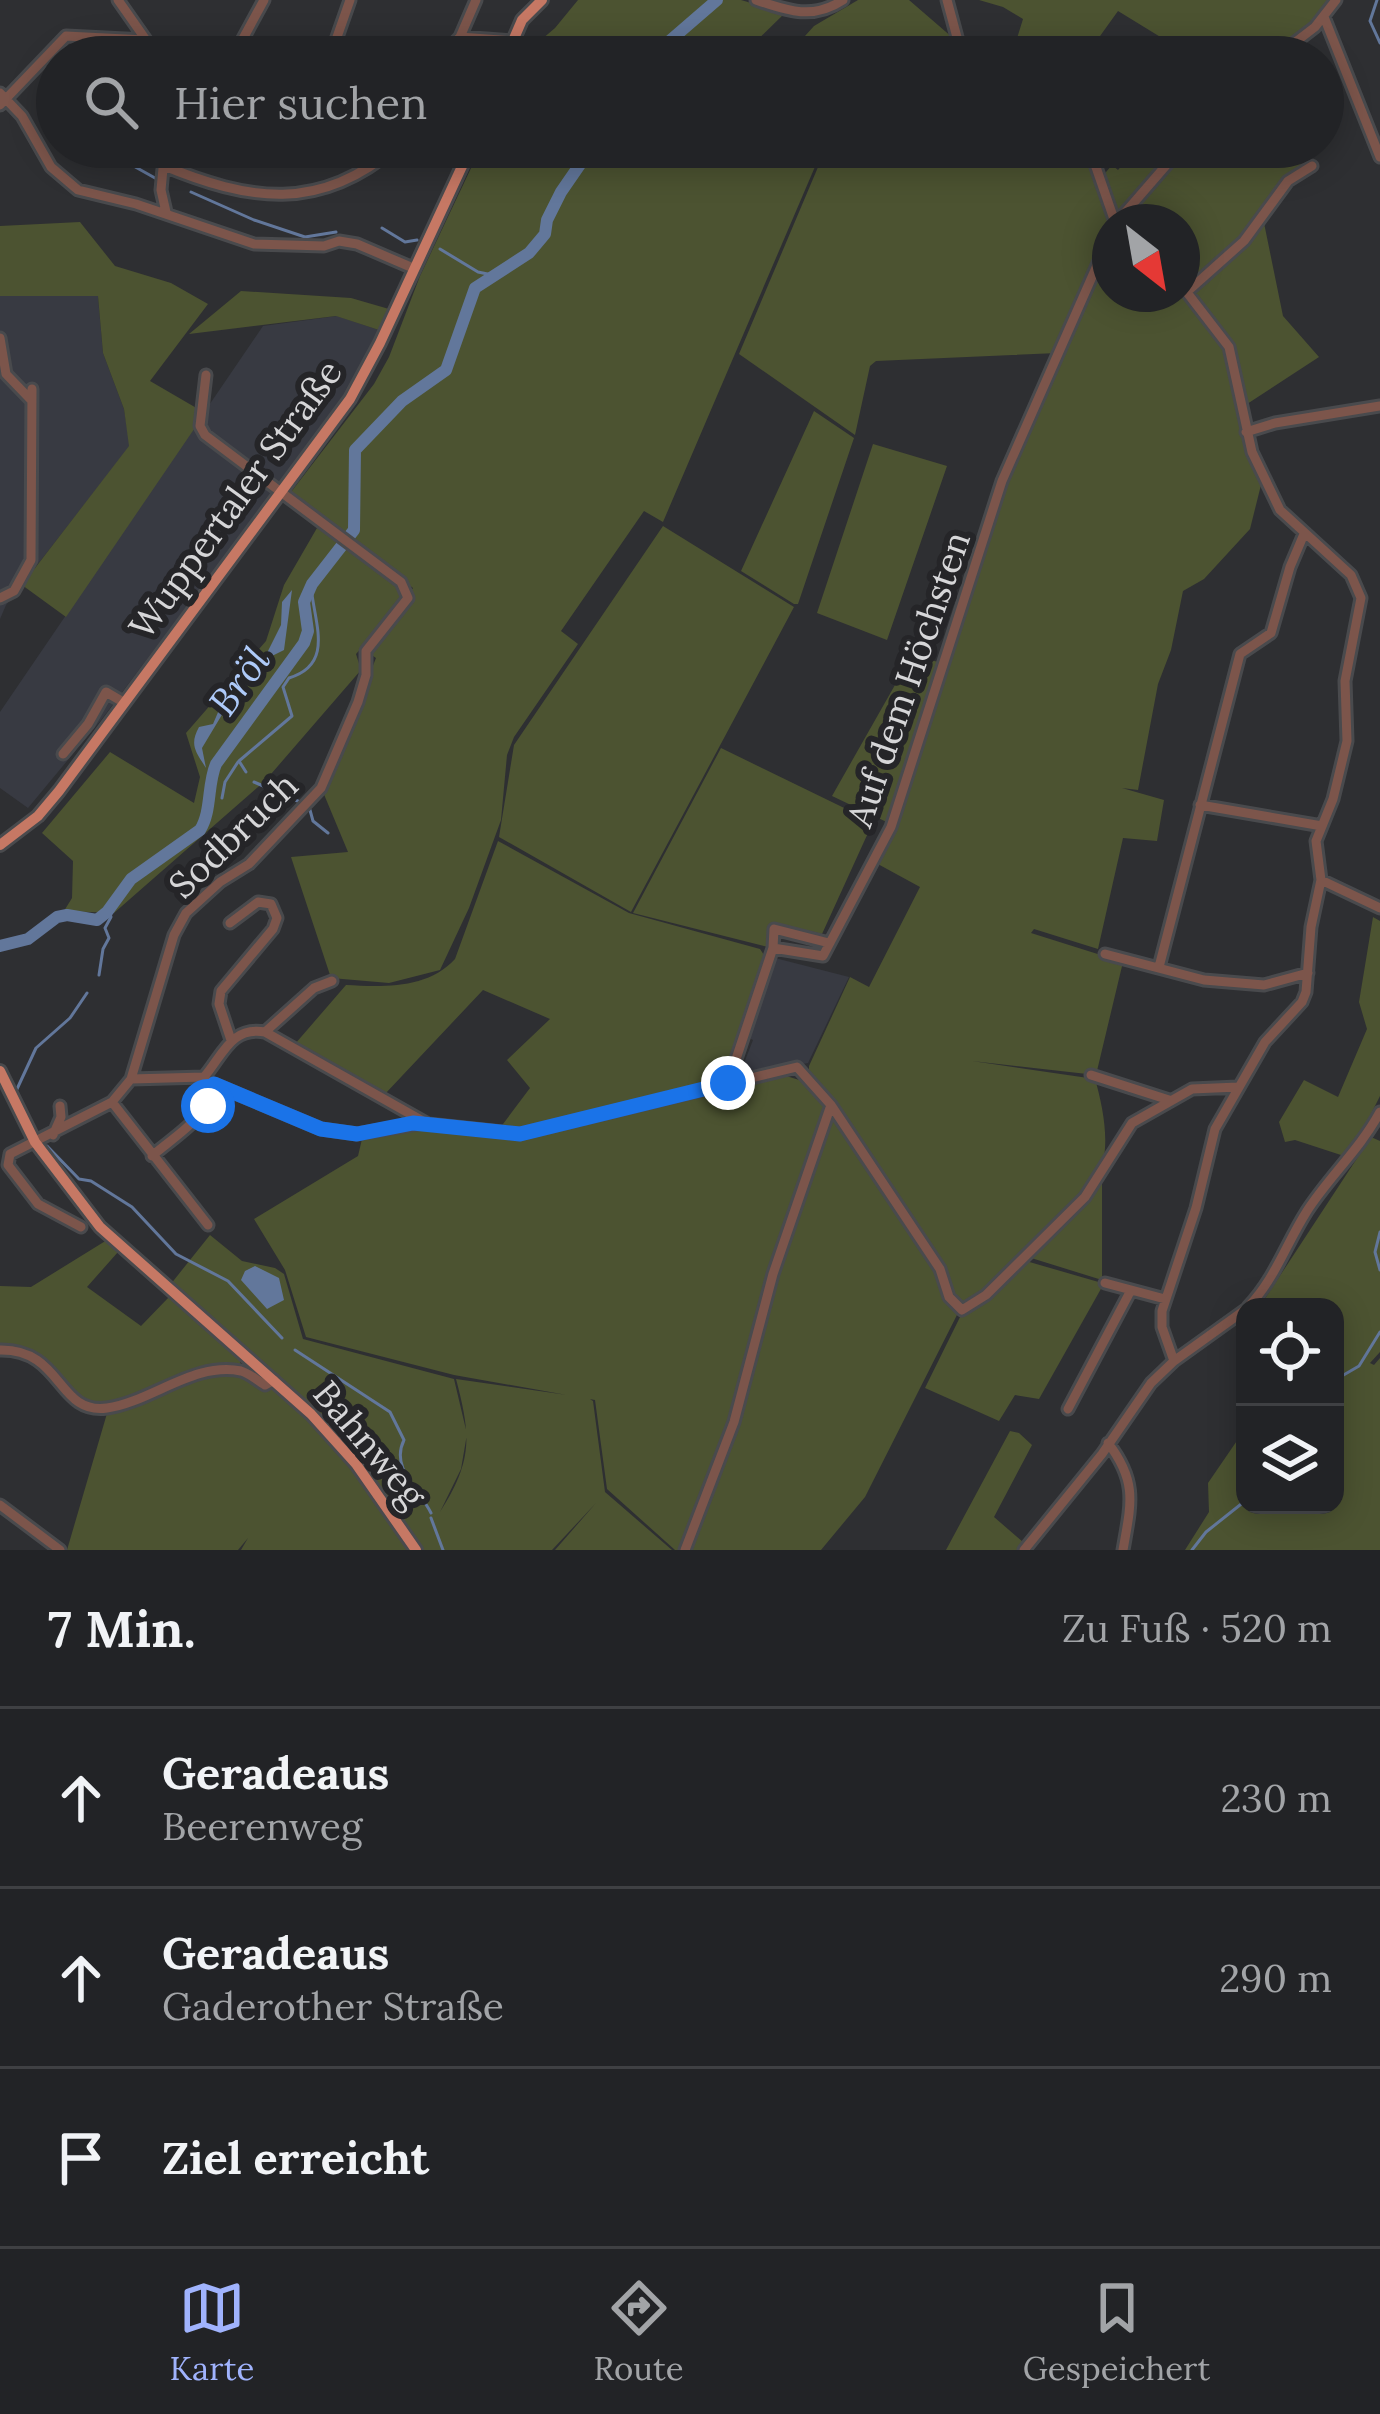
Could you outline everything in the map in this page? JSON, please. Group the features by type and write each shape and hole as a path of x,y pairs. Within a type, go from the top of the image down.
{"main road":[{"path":"514,36 522,20 542,0"},
{"name":"Wuppertaler Straße","path":"0,845 38,816 366,372 461,168"},
{"name":"Bahnweg","path":"0,1071 35,1142 120,1248 274,1380 356,1464 416,1550"}],"street":[{"path":"118,0 142,36"},
{"path":"244,36 264,0"},
{"path":"337,36 350,0"},
{"path":"460,36 476,0"},
{"path":"756,0 791,12 820,12 843,0"},
{"path":"947,0 957,36"},
{"path":"1301,36 1336,0"},
{"path":"1324,17 1332,36"},
{"path":"36,66 2,99 22,116 36,140"},
{"path":"1344,67 1380,158"},
{"path":"53,168 69,184 277,248 339,241 413,268"},
{"path":"162,168 162,206 167,214"},
{"path":"169,168 214,187 286,197 352,180 368,168"},
{"path":"1096,168 1109,204"},
{"path":"1132,204 1164,168"},
{"path":"1200,277 1244,241 1288,182 1309,168"},
{"name":"Auf dem Höchsten","path":"830,943 891,827 1003,481 1092,277"},
{"path":"1174,1361 1162,1327 1165,1299 1196,1208 1215,1130 1265,1042 1302,1002 1321,880 1316,841 1333,799 1347,740 1345,681 1361,598 1351,575 1280,510 1246,432 1228,346 1200,309"},
{"path":"0,338 5,374 32,395 31,560 14,591 0,598"},
{"name":"Sodbruch","path":"130,1078 174,935 186,913 249,864 321,788 367,675 366,651 408,598 401,582 206,435 200,426 206,375"},
{"path":"1246,432 1380,406"},
{"path":"1159,968 1240,654 1271,633 1304,534"},
{"path":"63,754 106,692 123,702"},
{"path":"1200,805 1322,826"},
{"path":"1321,880 1380,908"},
{"path":"230,923 258,902 271,904 277,918 221,992 219,1004 231,1040"},
{"path":"728,1083 773,948 775,929 830,943 820,957 773,948"},
{"path":"1105,954 1204,980 1264,985 1308,973"},
{"path":"265,1032 314,988 332,981"},
{"path":"152,1156 208,1106 209,1081 231,1040 243,1031 265,1032 428,1124"},
{"path":"6,1163 35,1142 112,1102 130,1078 209,1081 321,1129 357,1134 413,1123 520,1134 797,1067 831,1105 962,1310 974,1305 1058,1226 1084,1197 1132,1123 1192,1089 1238,1087"},
{"path":"1091,1076 1169,1100"},
{"path":"112,1102 208,1226"},
{"path":"686,1550 734,1422 773,1274 831,1105"},
{"path":"53,1135 60,1106"},
{"path":"1254,1298 1276,1270 1307,1210 1367,1136 1380,1112"},
{"path":"0,1144 6,1163 38,1204 81,1227"},
{"path":"1105,1283 1165,1299"},
{"path":"1068,1408 1130,1292"},
{"path":"1024,1550 1151,1383 1236,1315"},
{"path":"0,1350 20,1350 42,1360 70,1396 105,1409 199,1375 242,1371 265,1385 274,1380"},
{"path":"1108,1443 1125,1465 1131,1484 1123,1550"},
{"path":"0,1505 60,1550"}],"shaded area":[{"path":"0,296 98,296 103,353 124,409 130,446 6,605 0,619"},
{"path":"337,316 382,331 357,382 101,720 28,808 0,788 0,712 263,326"},
{"path":"775,958 849,977 808,1063 739,1076 753,1040 745,1036"}],"green space":[{"path":"578,0 741,0 785,13 761,36 546,36"},
{"path":"858,0 909,0 951,36 805,36"},
{"path":"979,0 1331,0 1294,36 1159,36 1118,11 1100,36 1018,36 1023,19"},
{"path":"471,168 814,168 663,522 644,511 561,631 578,644 514,737 507,755 501,820 440,970 389,983 331,978 291,857 348,852 323,792 376,658 366,651 392,614 356,654 361,670 265,781 114,913 64,911 72,898 73,861 42,833 110,752 194,803 200,777 186,733 266,641 284,585 317,528 400,584 407,596 413,588 291,492 374,384"},
{"path":"818,168 1092,168 1105,204 1092,204 1092,273 1058,353 876,361 870,366 855,435 739,354"},
{"path":"1116,168 1160,168 1126,204 1111,204 1101,178"},
{"path":"1166,168 1298,168 1246,236 1200,276 1200,204 1136,204"},
{"path":"1263,218 1283,316 1319,357 1244,406 1231,346 1200,305 1200,282"},
{"path":"80,222 115,266 171,283 208,304 150,381 205,413 66,617 22,585 129,446 124,409 103,353 98,296 0,296 0,226"},
{"path":"1092,282 1092,312 1199,312 1220,337 1247,450 1262,481 1250,529 1204,579 1183,591 1171,650 1158,684 1138,790 1122,788 1164,800 1157,841 1123,838 1098,949 1034,929 1031,933 1123,962 1096,1075 972,1061 1095,1079 1105,1131 1103,1162 1084,1193 1050,1231 983,1294 966,1300 865,1497 821,1550 675,1550 607,1489 595,1400 454,1375 306,1337 285,1270 254,1219 358,1156 362,1139 437,1128 500,1135 783,1075 809,1083 809,1066 850,977 869,987 920,887 876,863 895,826 832,796 912,655 942,663 1004,487"},
{"path":"241,291 351,298 389,309 382,331 336,316 189,334"},
{"path":"814,411 854,438 798,604 794,604 741,571"},
{"path":"873,444 947,466 887,640 817,613"},
{"path":"663,526 794,607 631,912 499,837 514,745"},
{"path":"721,748 873,822 822,934 772,922 768,947 633,913"},
{"path":"498,841 629,913 760,949 766,958 724,1079 532,1129 500,1128 530,1088 507,1060 550,1019 483,990 385,1094 295,1044 346,985 418,981 455,959"},
{"path":"1373,917 1380,921 1380,1096 1344,1156 1295,1140 1285,1142 1279,1122 1304,1080 1338,1097 1367,1029 1359,1002"},
{"path":"1371,1137 1380,1141 1380,1352 1370,1363 1380,1358 1380,1550 1185,1550 1209,1512 1208,1483 1236,1442 1236,1514 1344,1514 1344,1298 1265,1298"},
{"path":"1102,1177 1102,1280 1028,1257"},
{"path":"210,1235 242,1261 284,1274 303,1339 454,1379 466,1429 456,1379 593,1401 605,1492 672,1550 555,1550 596,1503 552,1550 422,1550 372,1477 321,1417 170,1285"},
{"path":"107,1240 118,1252 87,1287 141,1326 169,1297 239,1355 241,1366 202,1373 101,1407 80,1401 45,1361 0,1349 0,1286 31,1287"},
{"path":"1026,1261 1102,1283 1039,1399 1015,1395 999,1421 925,1388 963,1311"},
{"path":"240,1373 275,1384 362,1482 410,1550 241,1550 248,1538 238,1550 67,1550 108,1410 201,1377"},
{"path":"1010,1431 1032,1445 994,1517 1023,1542 1017,1550 946,1550"}],"water":[{"path":"292,590 284,650 272,656 270,668 244,686 243,696 223,713 202,748 206,768 194,744 196,733 199,727 213,724 228,689 243,682 265,657 281,625 282,602"},
{"path":"255,1266 279,1278 284,1300 267,1309 241,1280"}],"waterway":[{"name":"Bröl","path":"675,36 717,0"},
{"path":"1377,0 1370,21 1380,43"},
{"path":"137,168 155,178"},
{"name":"Bröl","path":"0,946 28,939 57,917 97,920 131,879 200,830 216,764 304,643 308,631 304,602 312,584 354,530 355,450 402,401 446,370 475,288 529,253 545,234 547,220 578,168"},
{"path":"191,192 305,237 336,232"},
{"path":"382,228 405,242 417,240"},
{"path":"440,249 478,272 497,276"},
{"path":"246,772 239,761 292,716 283,687 312,663 317,652 311,586"},
{"path":"222,798 225,782 238,762"},
{"path":"254,782 300,802"},
{"path":"310,810 313,821 328,833"},
{"path":"99,975 109,938 105,928 109,910"},
{"path":"17,1089 36,1048 70,1018 87,993"},
{"path":"47,1146 79,1179 91,1181 132,1207 176,1254 228,1281 282,1338"},
{"path":"1380,1232 1375,1252 1380,1270"},
{"path":"1344,1375 1359,1366 1380,1332"},
{"path":"295,1350 390,1412 404,1440 403,1469 431,1513"},
{"path":"1192,1550 1236,1508"},
{"path":"431,1518 443,1550"}],"route":[{"path":"208,1106 214,1084 321,1129 357,1134 413,1123 520,1134 728,1083"}]}
